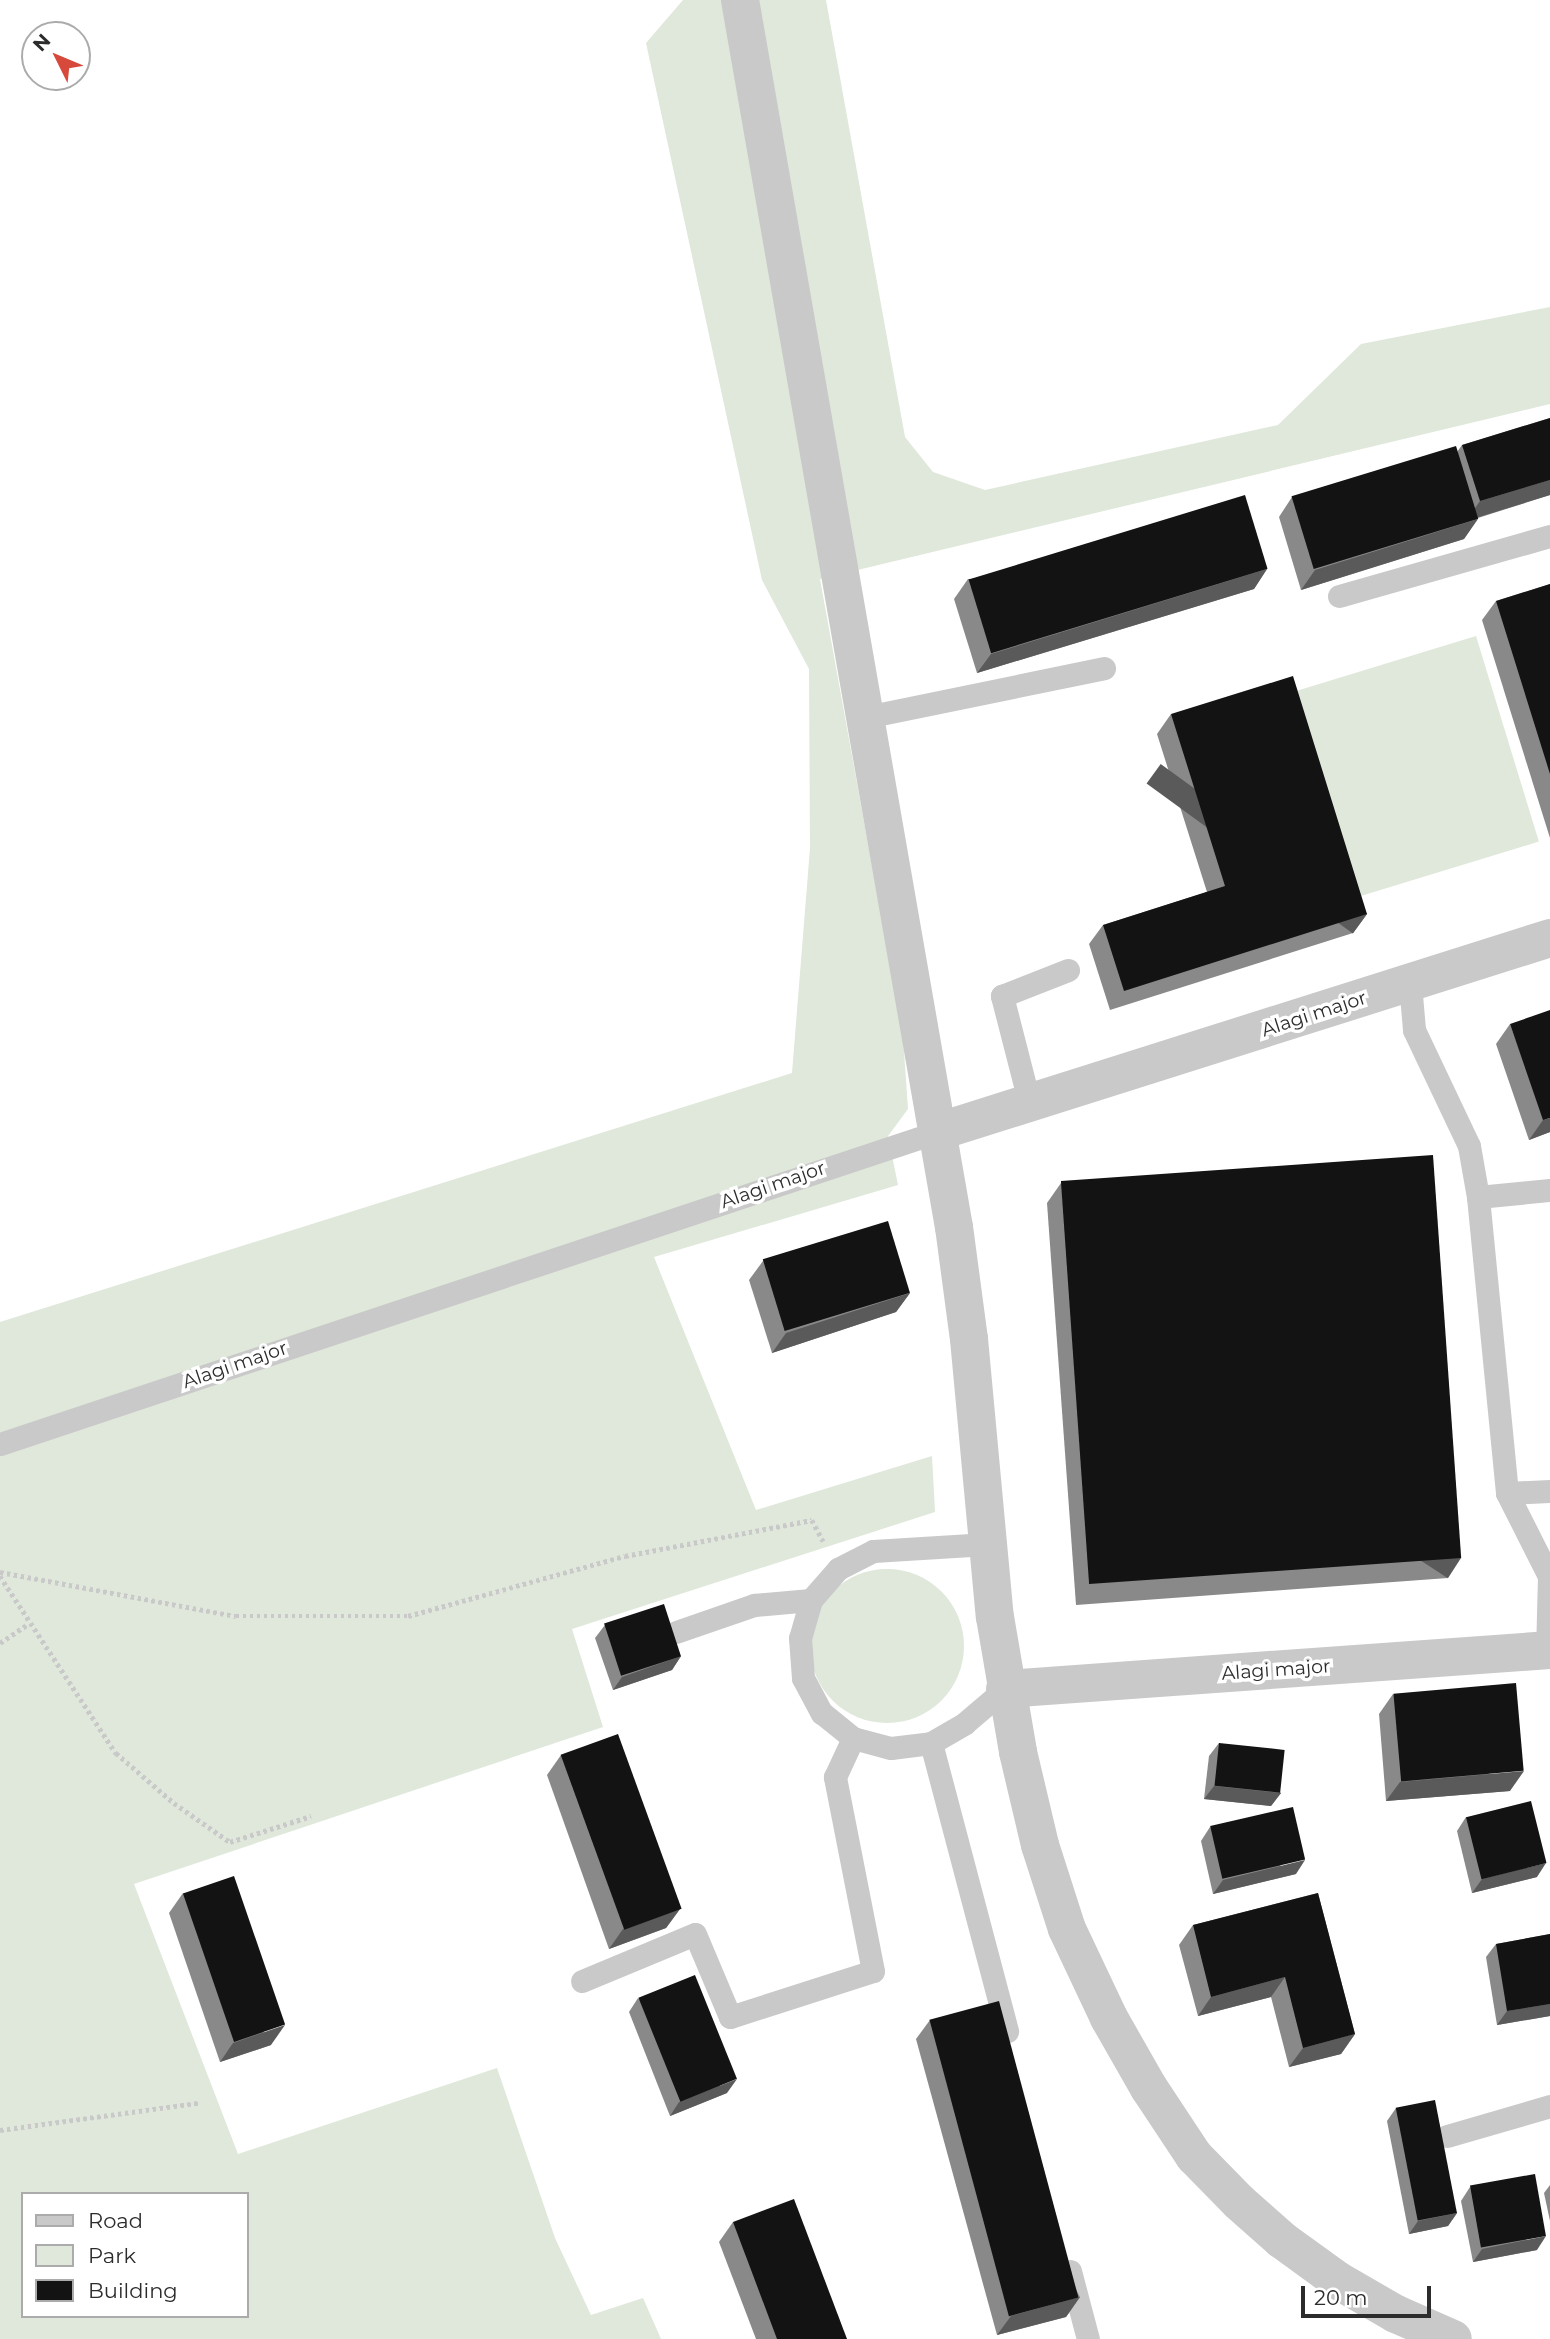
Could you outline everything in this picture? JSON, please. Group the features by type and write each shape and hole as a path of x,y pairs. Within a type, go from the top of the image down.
{"street":[{"path":"740,0 954,1227 969,1339 987,1544 1006,1689 1040,1845 1067,1929 1109,2018 1149,2088 1194,2156 1256,2218 1337,2280 1396,2314 1453,2339"},
{"name":"Alagi major","path":"937,1132 1030,1105 1550,938"},
{"name":"Alagi major","path":"1006,1689 1549,1654"}],"lane":[{"path":"1339,596 1550,536"},
{"path":"866,717 1104,668"},
{"path":"1030,1105 1002,996 1068,970"},
{"path":"1410,983 1414,1030 1469,1146 1478,1197 1507,1493 1549,1576 1549,1654"},
{"name":"Alagi major","path":"0,1444 937,1132"},
{"path":"1478,1197 1550,1190"},
{"path":"1507,1493 1550,1491"},
{"path":"987,1544 873,1551 838,1569 811,1600 800,1638 803,1678 822,1713 853,1738 891,1748 931,1743 965,1723 1006,1689"},
{"path":"677,1632 754,1605 811,1600"},
{"path":"582,1981 695,1934 730,2017 873,1971 835,1777 853,1738"},
{"path":"931,1743 1011,2048"},
{"path":"1447,2136 1550,2106"},
{"path":"1063,2246 1088,2339"}],"path":[{"path":"0,1574 236,1616 408,1616 625,1556 812,1520 838,1569"},
{"path":"0,1574 29,1624 116,1753 174,1803 230,1842 311,1816"},
{"path":"0,1643 29,1624"},
{"path":"0,2130 198,2103"}],"green space":[{"path":"683,0 826,0 905,437 933,472 985,490 1278,425 1361,344 1550,307 1550,404 820,579 903,1037 908,1109 888,1136 898,1185 654,1257 756,1510 932,1456 935,1512 572,1629 603,1727 134,1884 238,2154 497,2068 555,2238 591,2315 643,2298 661,2339 0,2339 0,1322 792,1073 810,848 809,669 762,580 646,43"},
{"path":"1476,636 1539,842 1359,897 1296,691"},
{"path":"887,1569 916,1575 941,1592 958,1617 964,1646 958,1675 941,1700 916,1717 887,1723 858,1717 833,1700 816,1675 810,1646 816,1617 833,1592 858,1575"}],"building":[{"path":"1550,418 1550,480 1480,501 1462,445"},
{"path":"1456,446 1478,519 1314,569 1292,496"},
{"path":"1245,495 1268,569 991,653 969,579"},
{"path":"1550,584 1550,774 1496,601"},
{"path":"1293,676 1367,914 1124,991 1103,925 1225,886 1171,714"},
{"path":"1550,1010 1550,1118 1543,1120 1510,1024"},
{"path":"1433,1155 1461,1558 1089,1584 1061,1181"},
{"path":"888,1221 910,1293 785,1331 763,1259"},
{"path":"664,1604 681,1656 621,1676 604,1623"},
{"path":"1516,1683 1524,1771 1401,1781 1393,1694"},
{"path":"618,1734 682,1909 624,1930 561,1755"},
{"path":"1219,1743 1285,1750 1280,1793 1215,1786"},
{"path":"1531,1801 1546,1863 1481,1879 1466,1817"},
{"path":"1293,1807 1305,1860 1222,1879 1210,1826"},
{"path":"234,1876 285,2024 234,2042 183,1894"},
{"path":"1318,1893 1355,2034 1303,2048 1285,1977 1211,1997 1193,1925"},
{"path":"1550,1934 1550,2004 1507,2011 1496,1944"},
{"path":"695,1975 737,2079 680,2102 638,1998"},
{"path":"999,2001 1078,2298 1009,2316 929,2020"},
{"path":"1435,2100 1457,2213 1418,2221 1396,2108"},
{"path":"1535,2174 1546,2236 1481,2248 1470,2185"},
{"path":"794,2199 847,2339 777,2339 733,2222"}]}
